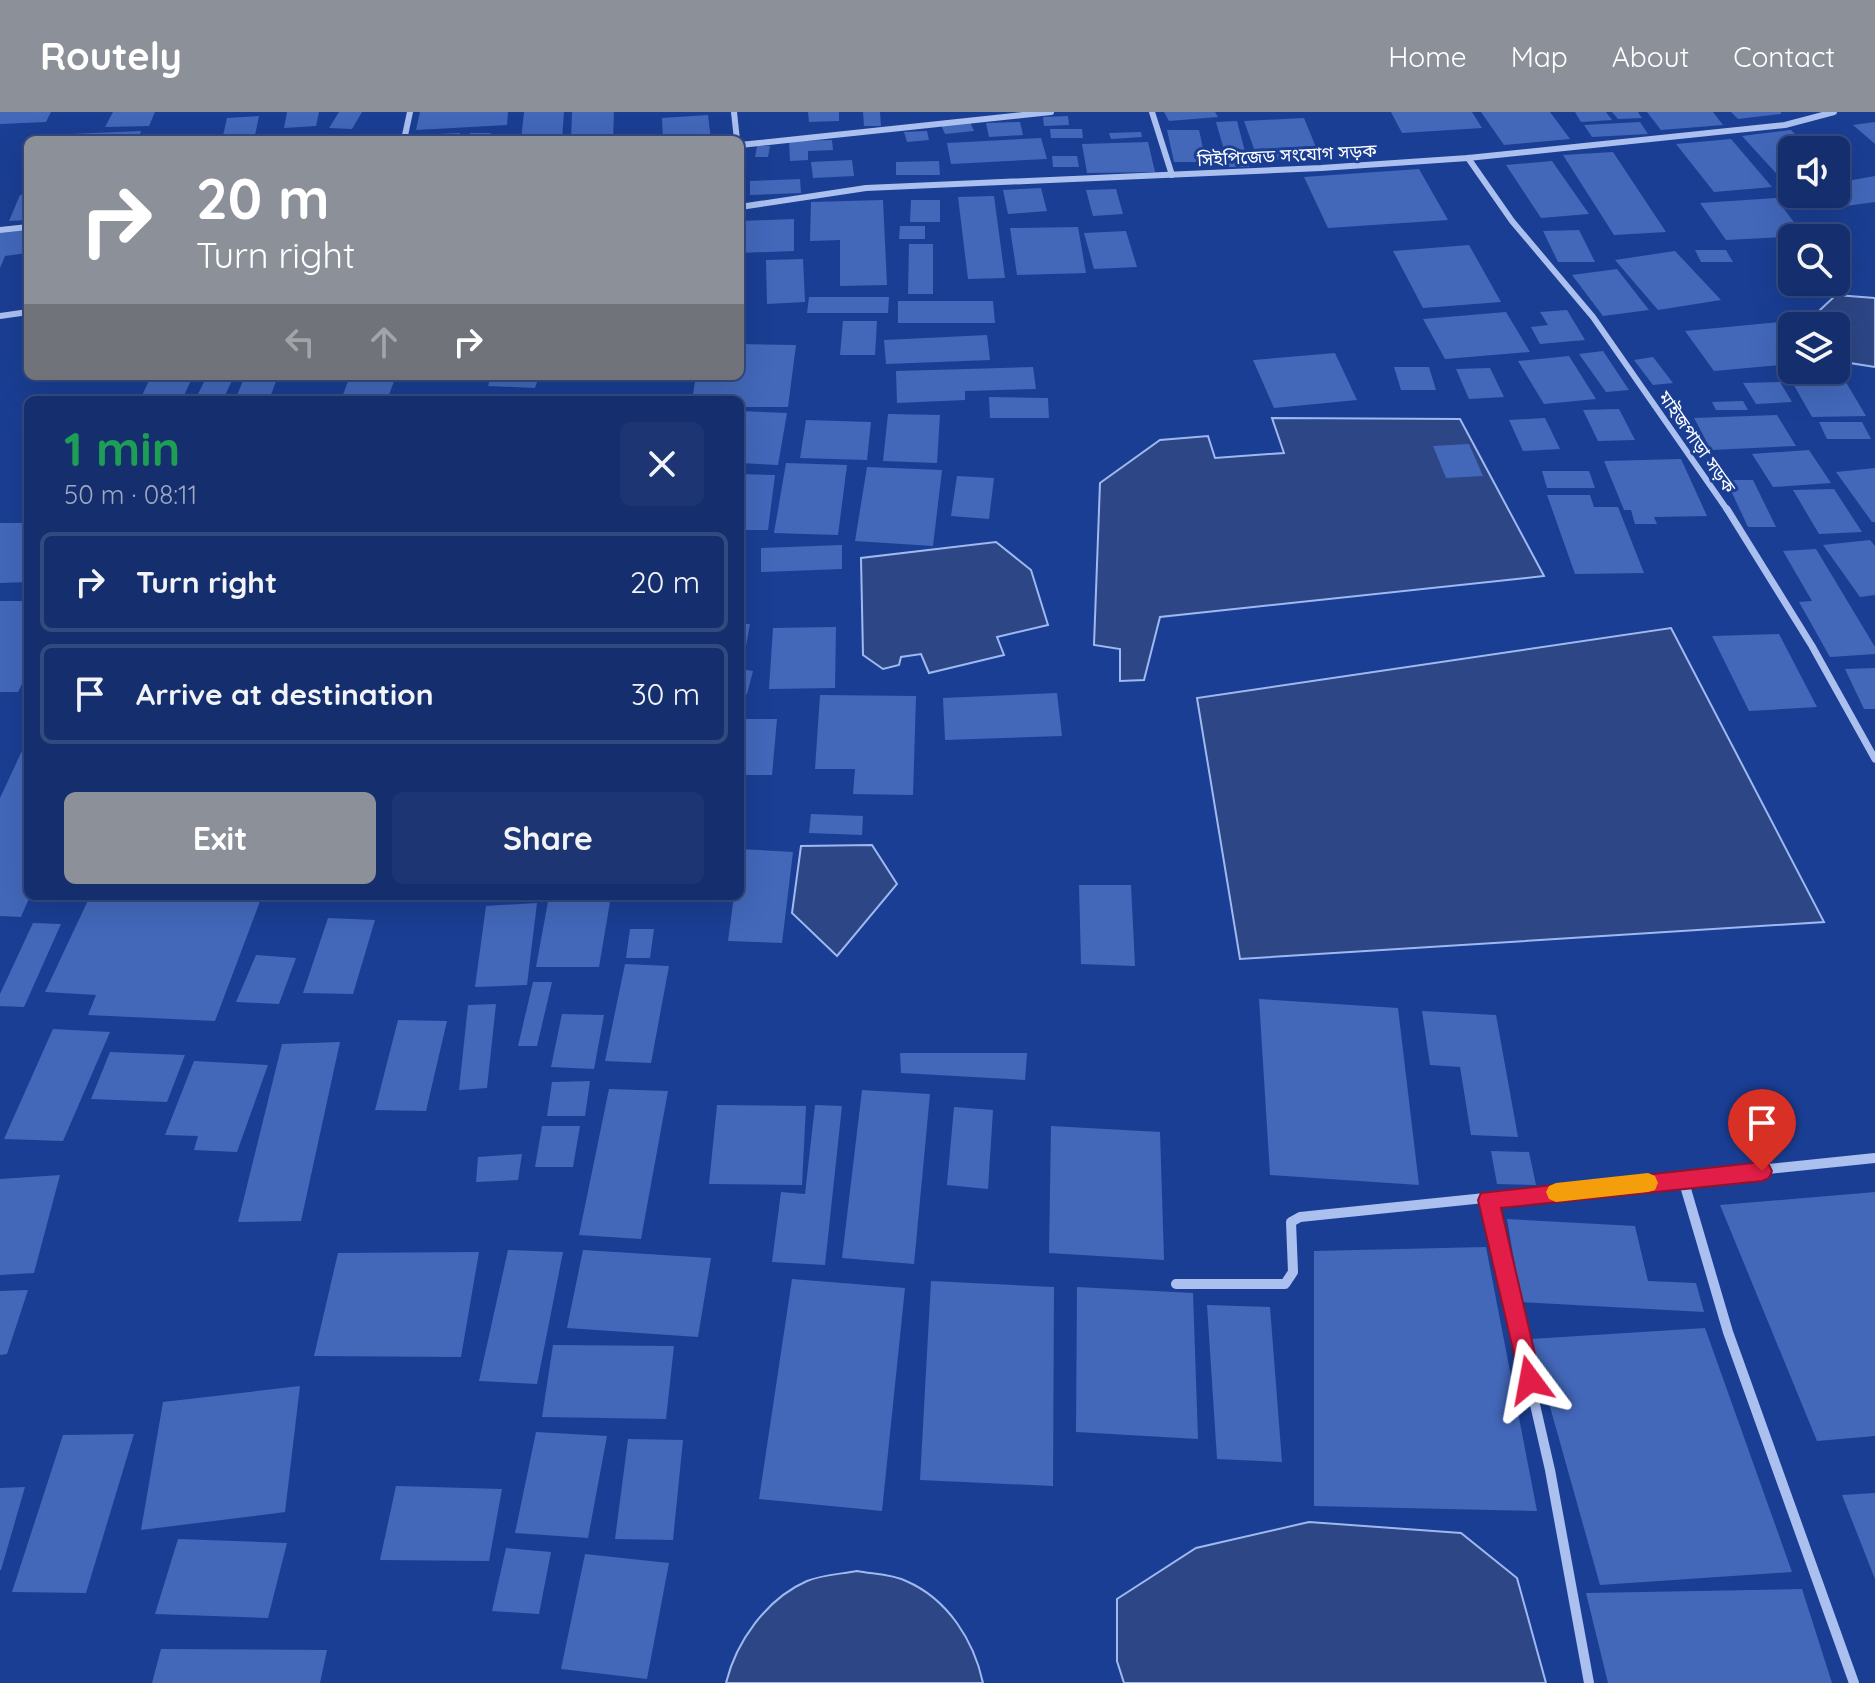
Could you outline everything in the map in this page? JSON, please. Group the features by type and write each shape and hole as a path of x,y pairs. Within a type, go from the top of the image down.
{"street":[{"path":"405,136 410,112"},
{"path":"734,112 737,136"},
{"path":"744,145 1051,112"},
{"path":"1152,112 1172,175"},
{"name":"সিইপিজেড সংযোগ সড়ক","path":"744,206 866,188 1468,158 1785,125 1834,112"},
{"name":"মাইজপাড়া সড়ক","path":"1468,158 1512,221 1593,317 1720,498 1812,646 1875,759"},
{"path":"0,230 24,227"},
{"path":"0,316 24,313"},
{"path":"1176,1284 1285,1284 1292,1279 1295,1270 1288,1234 1291,1222 1300,1217 1875,1158"},
{"path":"1683,1179 1728,1332 1854,1683"},
{"path":"1488,1200 1550,1470 1589,1683"}],"water":[{"path":"1835,296 1875,298 1875,367 1850,363 1850,312 1820,310"},
{"path":"1272,418 1460,419 1544,576 1160,617 1144,680 1120,681 1120,649 1094,645 1100,483 1160,440 1208,436 1215,458 1284,453"},
{"path":"996,542 1031,570 1048,625 997,637 1004,655 929,673 921,654 901,657 899,665 883,669 863,655 861,558"},
{"path":"1671,628 1824,922 1240,959 1197,698"},
{"path":"872,845 897,884 837,956 792,913 801,846"},
{"path":"1309,1522 1461,1533 1517,1578 1546,1683 1124,1683 1117,1661 1117,1599 1196,1548"},
{"path":"857,1571 900,1579 934,1599 966,1637 983,1683 726,1683 745,1637 778,1599 813,1579"}],"building":[{"path":"0,112 51,112 46,122 0,124"},
{"path":"113,112 155,112 149,126 105,127"},
{"path":"287,112 319,112 316,126 284,128"},
{"path":"339,112 362,112 352,129 329,128"},
{"path":"420,112 508,112 507,125 416,130"},
{"path":"524,112 564,112 562,136 521,136"},
{"path":"572,112 614,112 613,136 571,136"},
{"path":"808,112 839,112 839,121 809,122"},
{"path":"863,112 880,112 881,126 864,126"},
{"path":"1164,112 1215,112 1218,117 1169,121"},
{"path":"1391,112 1472,112 1482,128 1402,133"},
{"path":"1481,112 1550,112 1570,139 1504,145"},
{"path":"1575,112 1606,112 1612,120 1581,122"},
{"path":"1612,112 1638,112 1642,118 1618,119"},
{"path":"1647,112 1713,112 1723,125 1661,130"},
{"path":"1731,112 1781,112 1781,114 1738,119"},
{"path":"708,115 711,136 663,136 662,118"},
{"path":"259,116 255,136 223,136 227,118"},
{"path":"1068,116 1069,125 1044,126 1043,117"},
{"path":"1304,118 1320,157 1258,160 1244,121"},
{"path":"1237,121 1249,167 1229,167 1216,122"},
{"path":"970,122 974,131 945,134 941,125"},
{"path":"1020,122 1023,135 989,137 986,123"},
{"path":"1640,122 1648,134 1592,137 1584,125"},
{"path":"1875,122 1875,144 1853,125"},
{"path":"1050,129 1082,129 1083,138 1051,138"},
{"path":"1167,130 1199,130 1206,162 1174,162"},
{"path":"1791,130 1797,136 1778,136 1778,175 1742,136"},
{"path":"141,131 139,136 47,135"},
{"path":"927,131 929,140 907,142 904,132"},
{"path":"1141,132 1142,137 1111,139 1109,133"},
{"path":"460,133 459,136 415,135"},
{"path":"470,133 491,133 490,136 470,136"},
{"path":"1041,138 1047,159 951,164 947,143"},
{"path":"1731,139 1772,187 1714,192 1676,144"},
{"path":"832,140 833,150 808,151 808,160 790,161 789,141"},
{"path":"1148,142 1155,172 1087,173 1082,144"},
{"path":"757,146 770,146 768,157 755,157"},
{"path":"1613,152 1666,232 1614,235 1563,155"},
{"path":"1052,156 1077,156 1079,167 1053,167"},
{"path":"852,160 854,176 813,178 811,162"},
{"path":"939,161 940,175 896,175 896,162"},
{"path":"1552,161 1589,214 1541,218 1506,165"},
{"path":"1419,169 1448,220 1328,228 1304,177"},
{"path":"1875,176 1875,202 1850,205 1850,180"},
{"path":"800,179 801,193 750,195 750,181"},
{"path":"1041,188 1047,211 1008,214 1003,190"},
{"path":"1116,189 1123,214 1093,216 1086,190"},
{"path":"24,194 24,220 9,221 20,195"},
{"path":"994,196 1005,278 968,279 958,197"},
{"path":"1776,198 1778,208 1783,208 1795,224 1778,224 1778,237 1726,240 1700,203"},
{"path":"883,200 887,285 840,286 840,240 810,241 811,202"},
{"path":"911,200 940,200 940,222 910,222"},
{"path":"794,219 794,251 744,253 744,221"},
{"path":"900,226 925,226 925,239 899,239"},
{"path":"1078,227 1086,273 1017,275 1010,228"},
{"path":"24,230 24,253 5,256 0,268 0,233"},
{"path":"1579,230 1595,262 1558,262 1543,231"},
{"path":"1126,231 1137,267 1094,269 1084,233"},
{"path":"909,244 933,244 933,294 908,294"},
{"path":"1469,245 1501,302 1423,308 1393,251"},
{"path":"1695,250 1726,250 1733,262 1701,262"},
{"path":"1675,251 1721,300 1658,310 1615,260"},
{"path":"803,259 805,302 767,304 766,260"},
{"path":"1617,269 1649,310 1603,316 1572,275"},
{"path":"809,297 889,297 888,313 807,313"},
{"path":"898,301 993,301 995,323 898,323"},
{"path":"1567,310 1585,340 1540,344 1531,327 1548,325 1540,312"},
{"path":"1506,312 1530,352 1445,359 1423,319"},
{"path":"843,321 877,321 875,355 840,355"},
{"path":"1778,322 1778,365 1714,371 1685,331"},
{"path":"987,335 990,360 886,364 884,340"},
{"path":"744,344 796,345 788,407 744,407 744,396 693,396 695,380 744,380"},
{"path":"1603,351 1629,390 1606,392 1579,354"},
{"path":"1335,353 1357,400 1274,408 1253,360"},
{"path":"1569,356 1596,399 1544,404 1518,361"},
{"path":"1653,357 1673,383 1653,385 1634,360"},
{"path":"1033,367 1036,389 965,391 965,400 897,403 896,371"},
{"path":"1394,367 1429,367 1436,390 1401,390"},
{"path":"1490,368 1504,397 1469,399 1456,369"},
{"path":"149,380 191,380 184,396 142,396"},
{"path":"205,380 232,380 225,396 197,396"},
{"path":"243,380 276,380 270,396 237,396"},
{"path":"348,380 394,380 388,396 342,396"},
{"path":"490,380 538,380 535,388 488,386"},
{"path":"1778,382 1792,402 1756,404 1743,383"},
{"path":"1793,384 1847,384 1866,416 1812,417"},
{"path":"989,397 1048,398 1049,418 990,418"},
{"path":"1743,401 1748,410 1716,410 1712,402"},
{"path":"1619,409 1635,440 1598,441 1583,410"},
{"path":"744,411 787,413 778,465 744,463"},
{"path":"888,414 940,415 937,463 883,461"},
{"path":"1777,415 1796,446 1711,450 1694,418"},
{"path":"1545,418 1560,449 1523,451 1509,420"},
{"path":"806,420 871,422 867,460 800,458"},
{"path":"1819,422 1862,422 1871,439 1827,439"},
{"path":"1469,444 1483,476 1446,478 1433,446"},
{"path":"1809,450 1831,483 1773,487 1752,454"},
{"path":"1681,459 1707,516 1654,517 1657,524 1635,524 1631,510 1624,510 1604,461"},
{"path":"786,463 847,465 838,535 774,533"},
{"path":"867,467 942,470 933,546 855,541"},
{"path":"1875,468 1875,522 1872,522 1836,472"},
{"path":"1542,471 1589,471 1595,488 1547,488"},
{"path":"744,474 775,475 768,530 744,530"},
{"path":"957,476 994,478 989,519 951,516"},
{"path":"1726,480 1753,480 1776,527 1748,527"},
{"path":"1834,489 1862,532 1819,534 1793,490"},
{"path":"1547,495 1590,495 1594,507 1618,507 1644,573 1575,574"},
{"path":"0,523 24,523 24,582 0,583"},
{"path":"1870,540 1875,546 1875,595 1860,597 1823,545"},
{"path":"842,545 842,569 761,572 761,548"},
{"path":"1816,549 1875,647 1875,654 1830,657 1799,602 1812,601 1783,551"},
{"path":"0,601 24,601 24,680 18,692 0,692"},
{"path":"744,624 750,624 746,646"},
{"path":"836,627 835,688 769,689 773,628"},
{"path":"1779,634 1817,707 1749,711 1712,636"},
{"path":"1875,668 1875,709 1864,709 1845,669"},
{"path":"744,670 753,671 747,694 744,694"},
{"path":"1057,693 1062,736 945,740 943,698"},
{"path":"820,695 916,696 913,795 853,794 855,769 815,769"},
{"path":"744,719 777,719 772,775 744,775"},
{"path":"24,747 24,900 28,900 21,917 0,916 0,798"},
{"path":"811,814 863,816 862,835 809,833"},
{"path":"744,849 793,852 782,943 728,941 733,900 744,900"},
{"path":"1079,885 1131,885 1135,966 1081,964"},
{"path":"88,900 260,900 215,1021 88,1015 96,995 45,992"},
{"path":"548,900 610,900 599,967 536,967"},
{"path":"537,903 527,985 475,987 486,906"},
{"path":"328,918 375,920 353,994 303,993"},
{"path":"33,923 61,924 24,1007 0,1006 0,994"},
{"path":"630,929 654,929 650,958 626,958"},
{"path":"256,955 296,958 279,1004 236,1002"},
{"path":"625,964 669,966 651,1063 605,1061"},
{"path":"533,982 552,982 537,1046 518,1046"},
{"path":"1259,999 1398,1008 1419,1185 1270,1175"},
{"path":"496,1004 487,1088 459,1090 468,1005"},
{"path":"1422,1011 1496,1015 1518,1137 1471,1135 1460,1067 1430,1065"},
{"path":"562,1014 604,1015 594,1069 551,1067"},
{"path":"398,1020 447,1021 426,1111 375,1110"},
{"path":"53,1029 110,1032 63,1141 4,1139"},
{"path":"340,1042 301,1221 238,1222 282,1044"},
{"path":"110,1052 185,1055 167,1102 91,1099"},
{"path":"900,1053 1027,1053 1025,1080 901,1073"},
{"path":"194,1061 268,1065 237,1152 194,1150 198,1136 165,1135"},
{"path":"590,1081 585,1116 547,1116 552,1082"},
{"path":"609,1089 668,1091 641,1239 579,1235"},
{"path":"862,1090 930,1094 914,1264 842,1258"},
{"path":"717,1105 806,1106 802,1185 709,1184"},
{"path":"815,1105 842,1106 825,1265 772,1262 781,1192 805,1194"},
{"path":"954,1107 993,1110 988,1189 947,1185"},
{"path":"542,1126 580,1126 573,1167 535,1167"},
{"path":"1051,1126 1160,1132 1164,1260 1049,1253"},
{"path":"1491,1151 1529,1152 1536,1185 1497,1184"},
{"path":"522,1154 518,1180 476,1182 478,1157"},
{"path":"60,1175 34,1273 0,1275 0,1179"},
{"path":"1875,1192 1875,1436 1817,1441 1720,1205"},
{"path":"1507,1219 1635,1226 1648,1281 1696,1283 1704,1312 1521,1302"},
{"path":"1486,1247 1537,1511 1314,1506 1314,1251"},
{"path":"508,1250 563,1252 537,1384 479,1381"},
{"path":"583,1250 711,1258 698,1337 567,1328"},
{"path":"479,1252 461,1357 314,1356 338,1253"},
{"path":"792,1279 905,1288 882,1511 759,1499"},
{"path":"931,1281 1054,1287 1053,1486 920,1480"},
{"path":"1077,1287 1193,1293 1198,1439 1076,1432"},
{"path":"28,1290 7,1354 0,1355 0,1291"},
{"path":"1207,1305 1270,1307 1282,1462 1217,1459"},
{"path":"1705,1328 1792,1572 1600,1585 1531,1339"},
{"path":"553,1345 674,1346 666,1419 542,1417"},
{"path":"300,1386 285,1512 141,1530 163,1402"},
{"path":"536,1432 607,1436 588,1538 515,1533"},
{"path":"134,1434 86,1593 12,1592 63,1435"},
{"path":"628,1439 683,1440 673,1540 615,1539"},
{"path":"396,1486 502,1489 489,1561 380,1560"},
{"path":"25,1487 1,1570 0,1570 0,1488"},
{"path":"1875,1493 1875,1579 1842,1495"},
{"path":"178,1539 287,1543 268,1618 155,1614"},
{"path":"506,1548 551,1552 539,1614 492,1611"},
{"path":"585,1554 669,1563 647,1679 561,1669"},
{"path":"1802,1589 1832,1683 1608,1683 1586,1593"},
{"path":"161,1649 327,1650 320,1683 152,1683"}],"slow traffic":[{"path":"1556,1192 1648,1183"}],"route":[{"path":"1530,1380 1488,1200 1762,1171"}]}
